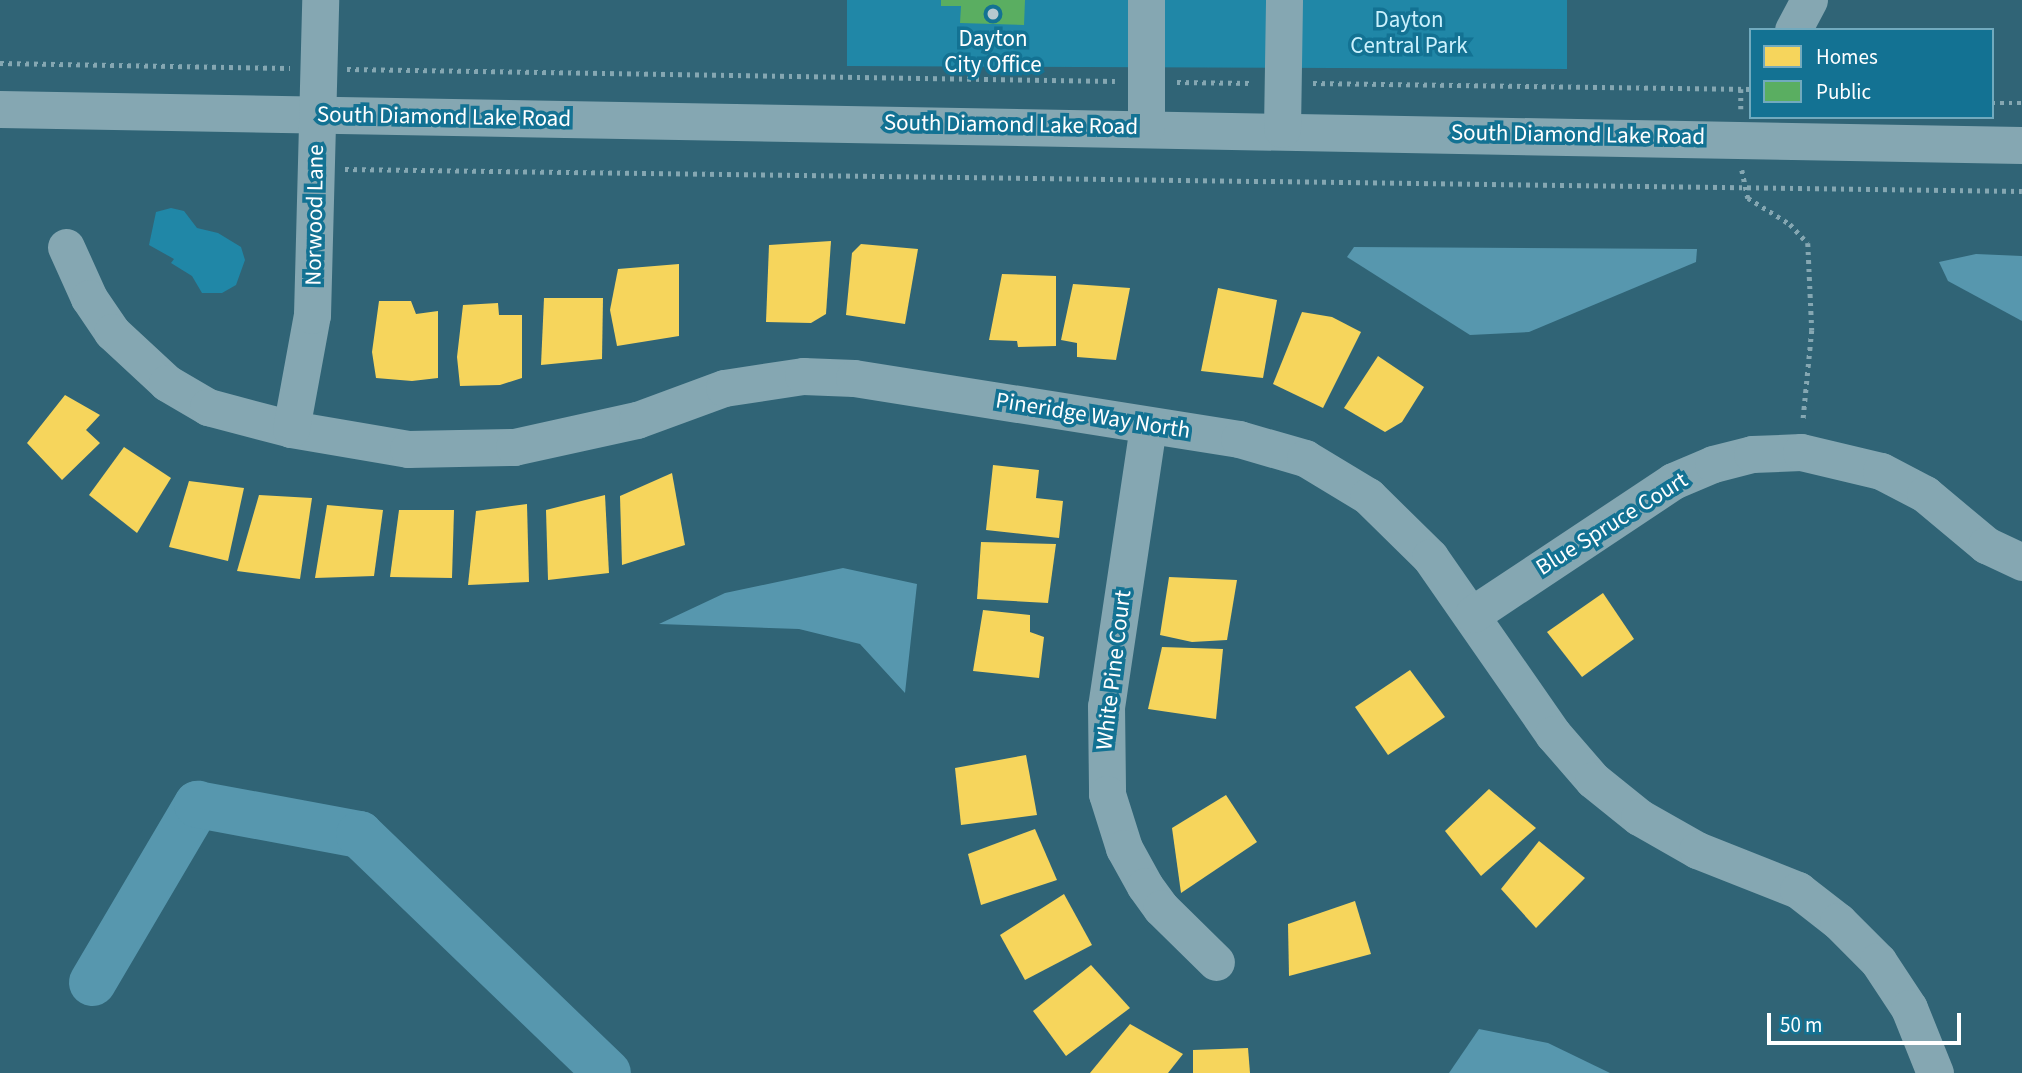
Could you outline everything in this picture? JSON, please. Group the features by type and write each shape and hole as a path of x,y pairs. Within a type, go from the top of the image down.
{"street":[{"name":"Norwood Lane","path":"291,429 313,315 320,0"},
{"path":"1146,0 1146,127"},
{"path":"1282,129 1284,0"},
{"path":"1794,28 1809,0"},
{"name":"South Diamond Lake Road","path":"0,109 1282,129 1764,131 2022,145"},
{"name":"Pineridge Way North","path":"66,247 89,298 112,332 167,383 208,407 291,429 408,449 514,447 637,420 724,388 803,376 854,378 1239,439 1305,458 1368,496 1430,557 1473,614 1553,734 1593,780 1639,817 1697,850 1798,890 1878,961 1909,1008 1935,1073"},
{"name":"White Pine Court","path":"1148,426 1106,706 1107,794 1124,848 1145,886 1161,908 1216,962"},
{"name":"Blue Spruce Court","path":"1473,614 1673,481 1713,464 1752,454 1801,452 1881,471 1925,494 1986,545 2022,562"}],"path":[{"path":"0,63 1749,89"},
{"path":"1741,89 1749,104"},
{"path":"1994,103 2022,103"},
{"path":"1764,131 1743,188 1748,198 1803,233 1810,252 1812,330 1801,452"},
{"path":"316,168 2022,191"}],"green space":[{"name":"Dayton Central Park","path":"847,0 1567,0 1567,69 847,66"},
{"path":"171,208 184,211 197,228 218,233 241,247 245,260 236,285 222,293 202,293 192,276 171,263 174,259 149,245 156,212"}],"shaded area":[{"path":"1354,247 1697,249 1696,262 1529,332 1470,335 1347,257"},
{"path":"1976,254 2022,256 2022,321 1948,281 1939,262"},
{"path":"843,568 917,584 905,693 860,644 799,629 659,624 725,593"},
{"path":"1479,1029 1548,1043 1610,1073 1449,1073"}],"building: Homes":[{"path":"831,241 826,314 811,323 766,322 769,245"},
{"path":"861,244 918,249 905,324 846,315 852,253"},
{"path":"679,264 679,336 617,346 610,310 618,269"},
{"path":"1002,274 1056,276 1056,346 1018,347 1017,341 989,340"},
{"path":"1073,284 1130,288 1116,360 1077,357 1077,343 1061,340"},
{"path":"1218,288 1277,300 1263,378 1201,371"},
{"path":"544,298 603,298 602,359 541,365"},
{"path":"379,301 411,301 416,314 438,311 438,378 412,381 376,378 372,352"},
{"path":"498,303 499,315 522,315 522,378 500,385 460,386 457,357 463,305"},
{"path":"1302,312 1332,317 1361,332 1323,408 1273,384"},
{"path":"1378,356 1424,387 1402,422 1385,432 1344,408"},
{"path":"65,395 100,415 86,430 100,443 62,480 27,443"},
{"path":"124,447 171,478 137,533 89,495"},
{"path":"993,465 1039,470 1036,498 1063,501 1059,538 986,530"},
{"path":"672,473 685,545 622,565 620,496"},
{"path":"189,481 244,488 228,561 169,547"},
{"path":"259,495 312,498 300,579 237,571"},
{"path":"605,495 609,573 548,580 546,510"},
{"path":"527,504 529,582 468,585 476,511"},
{"path":"327,505 383,510 374,576 315,578"},
{"path":"399,510 454,510 452,578 390,577"},
{"path":"981,542 1056,544 1048,603 977,599"},
{"path":"1169,577 1237,580 1227,640 1192,642 1160,635"},
{"path":"1603,593 1634,639 1582,677 1547,632"},
{"path":"983,610 1030,615 1030,632 1044,637 1039,678 973,671"},
{"path":"1162,647 1223,649 1216,719 1148,709"},
{"path":"1410,670 1445,717 1388,755 1355,707"},
{"path":"1026,755 1037,815 961,825 955,768"},
{"path":"1489,789 1536,828 1481,876 1445,831"},
{"path":"1226,795 1257,842 1181,893 1172,828"},
{"path":"1035,829 1057,880 981,905 968,854"},
{"path":"1539,841 1585,878 1536,928 1501,889"},
{"path":"1064,894 1092,945 1025,980 1000,935"},
{"path":"1355,901 1371,954 1289,976 1288,924"},
{"path":"1091,965 1130,1008 1066,1056 1033,1011"},
{"path":"1130,1024 1183,1054 1168,1073 1090,1073"},
{"path":"1248,1048 1250,1073 1193,1073 1193,1050"}],"building: Public":[{"name":"Dayton City Office","path":"941,0 1025,0 1024,25 960,23 961,6 941,6"}],"waterway":[{"path":"92,982 197,804 359,834 607,1073"}],"place":[{"name":"Dayton City Office","path":"993,14"}]}
